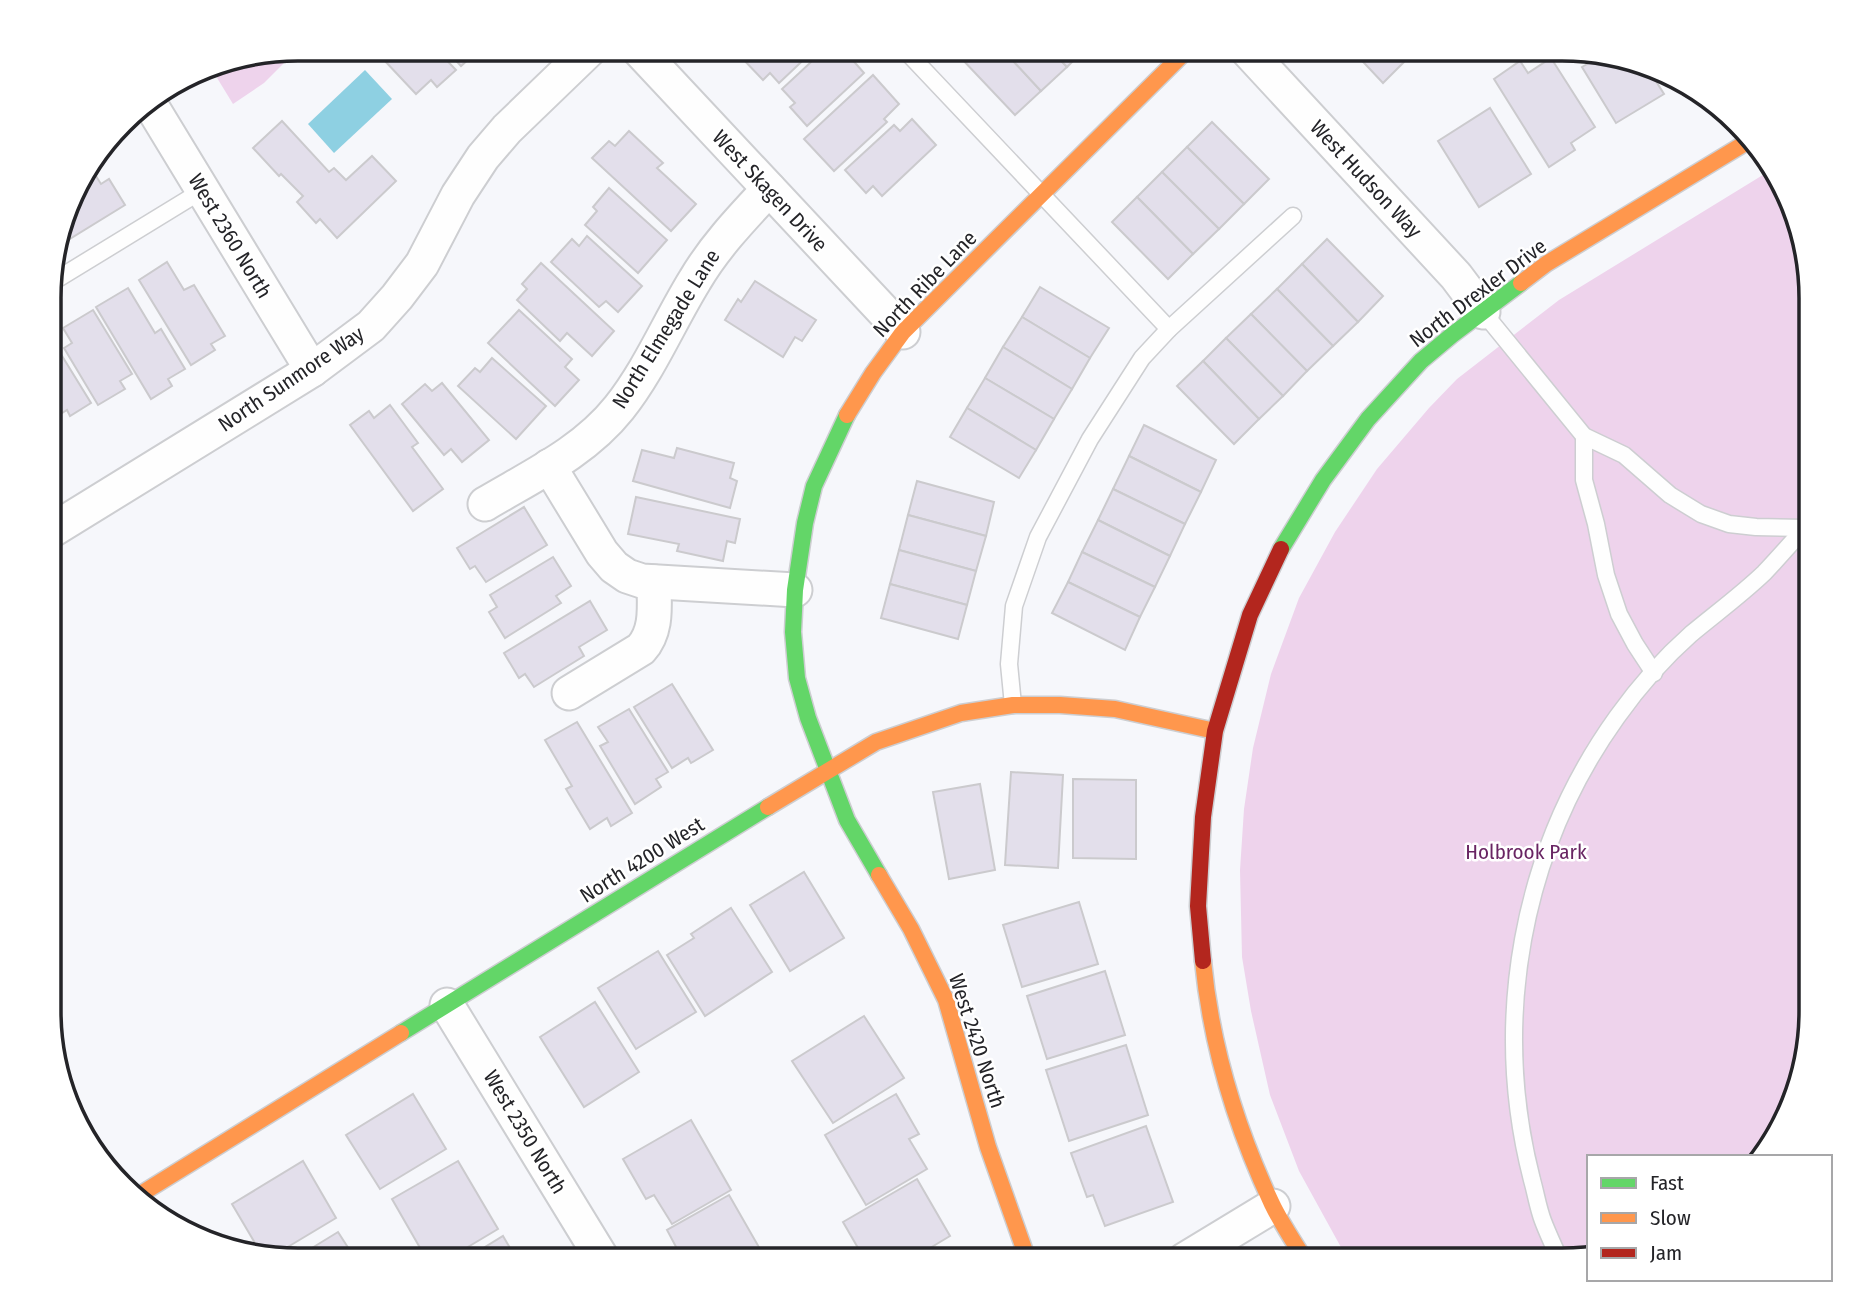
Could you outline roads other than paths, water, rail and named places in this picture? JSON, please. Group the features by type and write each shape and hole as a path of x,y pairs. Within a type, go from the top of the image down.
{"street":[{"name":"North Sunmore Way","path":"61,525 312,370 371,326 422,264 458,195 483,157 507,129 577,61"},
{"name":"West Skagen Drive","path":"649,61 903,332"},
{"name":"North Ribe Lane","path":"828,770 808,718 797,678 793,632 795,590 805,523 814,486 830,448 873,373 903,332 1175,62"},
{"name":"West Hudson Way","path":"1258,62 1456,276 1483,312"},
{"name":"West 2360 North","path":"154,111 312,370"},
{"name":"North Drexler Drive","path":"1298,1248 1273,1206 1239,1126 1219,1057 1206,992 1198,906 1203,817 1215,731 1250,615 1285,541 1323,480 1368,419 1421,361 1518,283 1546,264 1742,145"},
{"name":"North Elmegade Lane","path":"485,504 578,448 618,409 642,375 696,278 721,240 769,189"},
{"path":"549,466 602,553 614,567 627,576 642,582 795,590"},
{"path":"569,694 641,649 649,640 654,611 654,582"},
{"name":"North 4200 West","path":"145,1191 876,742 961,713 1013,705 1115,709 1215,731"},
{"name":"West 2420 North","path":"828,770 847,820 911,929 946,1000 988,1147 1023,1248"},
{"name":"West 2350 North","path":"447,1005 595,1247"},
{"path":"1204,1248 1273,1206"}],"lane":[{"path":"917,61 1169,329"},
{"path":"62,276 203,190"},
{"path":"1013,705 1009,664 1014,606 1038,537 1090,439 1142,358 1169,329 1293,216"},
{"path":"1483,312 1584,436 1624,455 1670,495 1701,514 1729,524 1756,527 1798,525"},
{"path":"1584,436 1584,480 1606,575 1619,614 1654,673"},
{"path":"1555,1248 1543,1220 1523,1146 1514,1073 1515,993 1527,916 1547,846 1580,775 1618,716 1689,636 1763,573 1798,536"}],"water":[{"path":"365,70 392,99 334,153 308,124"}],"park label":[{"name":"Holbrook Park","path":"1526,852"}]}
